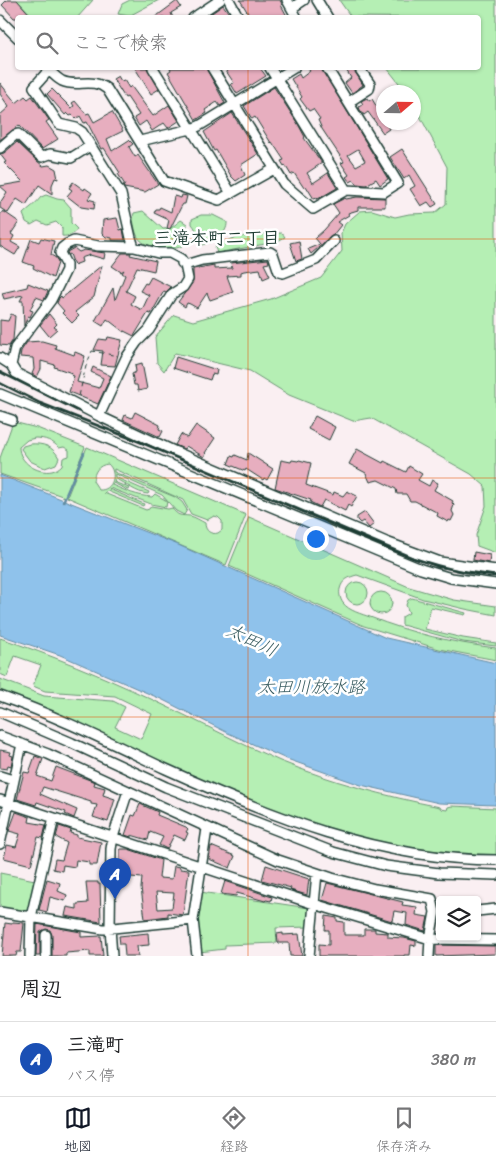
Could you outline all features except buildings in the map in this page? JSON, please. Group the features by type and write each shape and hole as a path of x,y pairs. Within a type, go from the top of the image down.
{"street":[{"path":"198,15 220,0"},
{"path":"229,0 237,15"},
{"path":"295,15 289,4 304,0"},
{"path":"317,0 326,15"},
{"path":"0,20 15,35"},
{"path":"47,70 34,87 59,124 76,128 82,132 121,194 130,238 137,251"},
{"path":"49,70 61,80 70,83 101,84 107,89 164,181 219,200 274,169"},
{"path":"154,70 231,193"},
{"path":"213,70 284,184 313,209 346,190 384,192 398,183 328,70"},
{"path":"271,70 346,190"},
{"path":"140,141 191,129 290,70"},
{"path":"349,102 370,89 370,84 360,70"},
{"path":"0,148 18,134 42,156 50,154 72,158 90,146"},
{"path":"11,365 15,348 51,300 66,270 66,264 60,253 67,244 74,241 98,246 170,254 181,259 185,265 188,279 183,287 172,294 149,330 137,342 126,358 99,416"},
{"path":"185,265 202,260 270,252 273,254 279,272 283,272 316,260 334,241"},
{"path":"0,358 11,365 16,373 99,416 176,452 386,542 440,562 496,570"},
{"path":"0,394 412,566 451,578 496,584"},
{"path":"1,416 12,420"},
{"path":"0,696 54,717 214,790 311,828 398,851 496,860"},
{"path":"0,712 166,787 333,852 386,866 439,873 496,875"},
{"path":"0,736 48,754 207,829 278,860 317,873 375,888 432,899 436,909"},
{"path":"0,844 4,802 14,780 22,744"},
{"path":"0,776 14,780"},
{"path":"112,956 110,928 111,849 128,791"},
{"path":"4,802 314,904 430,939 496,940"},
{"path":"30,956 31,917 54,818"},
{"path":"197,956 193,920 207,829"},
{"path":"309,956 317,873"},
{"path":"481,911 496,909"},
{"path":"0,912 103,928 193,920"},
{"path":"429,956 430,939 436,916"},
{"path":"46,935 46,956"}],"path":[{"path":"77,405 86,366 92,351 126,358"}],"green space":[{"path":"17,0 93,0 80,15 31,15"},
{"path":"130,0 159,0 131,15 118,14 122,4"},
{"path":"339,0 496,0 496,553 477,546 476,535 486,506 485,486 471,474 371,418 353,421 289,395 250,371 175,353 164,371 157,363 155,337 174,315 193,321 271,299 321,278 342,251 341,233 345,224 360,211 372,210 395,217 409,214 435,213 446,204 447,167 421,118 421,85 400,85 389,70 481,70 481,15 350,15"},
{"path":"46,195 64,200 71,208 71,223 77,229 73,234 62,236 62,228 56,222 47,225 38,221 31,225 26,222 23,214 41,197"},
{"path":"143,211 163,229 171,228 181,220 187,224 182,246 167,248 151,246 143,242 137,235 133,217 134,213"},
{"path":"201,215 213,215 227,222 227,227 214,240 201,245 192,224 192,219"},
{"path":"282,233 285,237 276,242 217,253 215,247 238,237"},
{"path":"13,422 37,428 85,447 65,497 0,474 0,458","holes":["35,438 45,439 59,448 64,447 69,450 69,456 63,458 62,465 52,471 35,469 22,458 19,447 27,440"]},
{"path":"39,444 51,448 59,458 56,464 45,468 30,461 21,449 23,446"},
{"path":"87,447 246,515 226,565 67,497","holes":["108,464 113,472 113,481 108,488 99,490 93,481 94,475 99,467","114,469 183,500 191,514 207,520 214,516 218,517 222,521 222,530 218,533 211,533 207,530 205,523 192,517 178,514 172,508 151,506 146,510 104,493 107,491 143,506 144,504 110,488 151,504 166,507 167,501 155,494 152,497 141,496 112,485 113,483 128,490 129,488 114,482 115,479 139,492 148,494 149,492 115,477 115,474 162,495 176,511 184,515 187,510 182,502 175,497 114,472"]},
{"path":"249,517 409,587 454,600 496,606 496,615 465,609 423,599 357,575 344,581 340,591 340,598 343,603 356,612 432,637 496,648 496,660 439,649 364,626 229,566"},
{"path":"357,582 365,585 368,593 365,601 357,604 349,601 346,593 349,585"},
{"path":"381,592 389,595 392,603 389,611 381,614 373,611 370,603 373,595"},
{"path":"412,598 466,613 465,615 431,607 425,629 496,643 496,646 463,642 402,625 402,617 409,613 406,605 408,600"},
{"path":"0,638 114,682 264,754 319,776 379,793 440,807 441,809 447,810 448,807 452,806 496,808 496,856 416,851 380,844 305,822 208,784 0,693 0,679 44,696 113,701 125,707 115,727 141,739 152,714 115,696 45,691 33,686 41,665 15,656 7,677 0,674"},
{"path":"0,873 35,880 29,909 25,913 0,909"},
{"path":"200,892 309,908 309,927 276,928 277,943 225,945 225,949 199,952 196,920"}],"water":[{"name":"太田川放水路","path":"0,475 176,544 386,638 496,663 496,805 439,803 361,785 284,758 228,733 161,699 60,655 0,635"}],"waterway":[{"path":"63,502 84,453"}],"railway":[{"path":"0,372 78,411"},
{"path":"0,383 40,403 140,442 413,558 454,570 496,576"}],"place":[{"name":"三滝町","path":"115,899"}],"district":[{"name":"三滝本町二丁目","path":"217,238"}],"water label":[{"name":"太田川","path":"252,640"}]}
